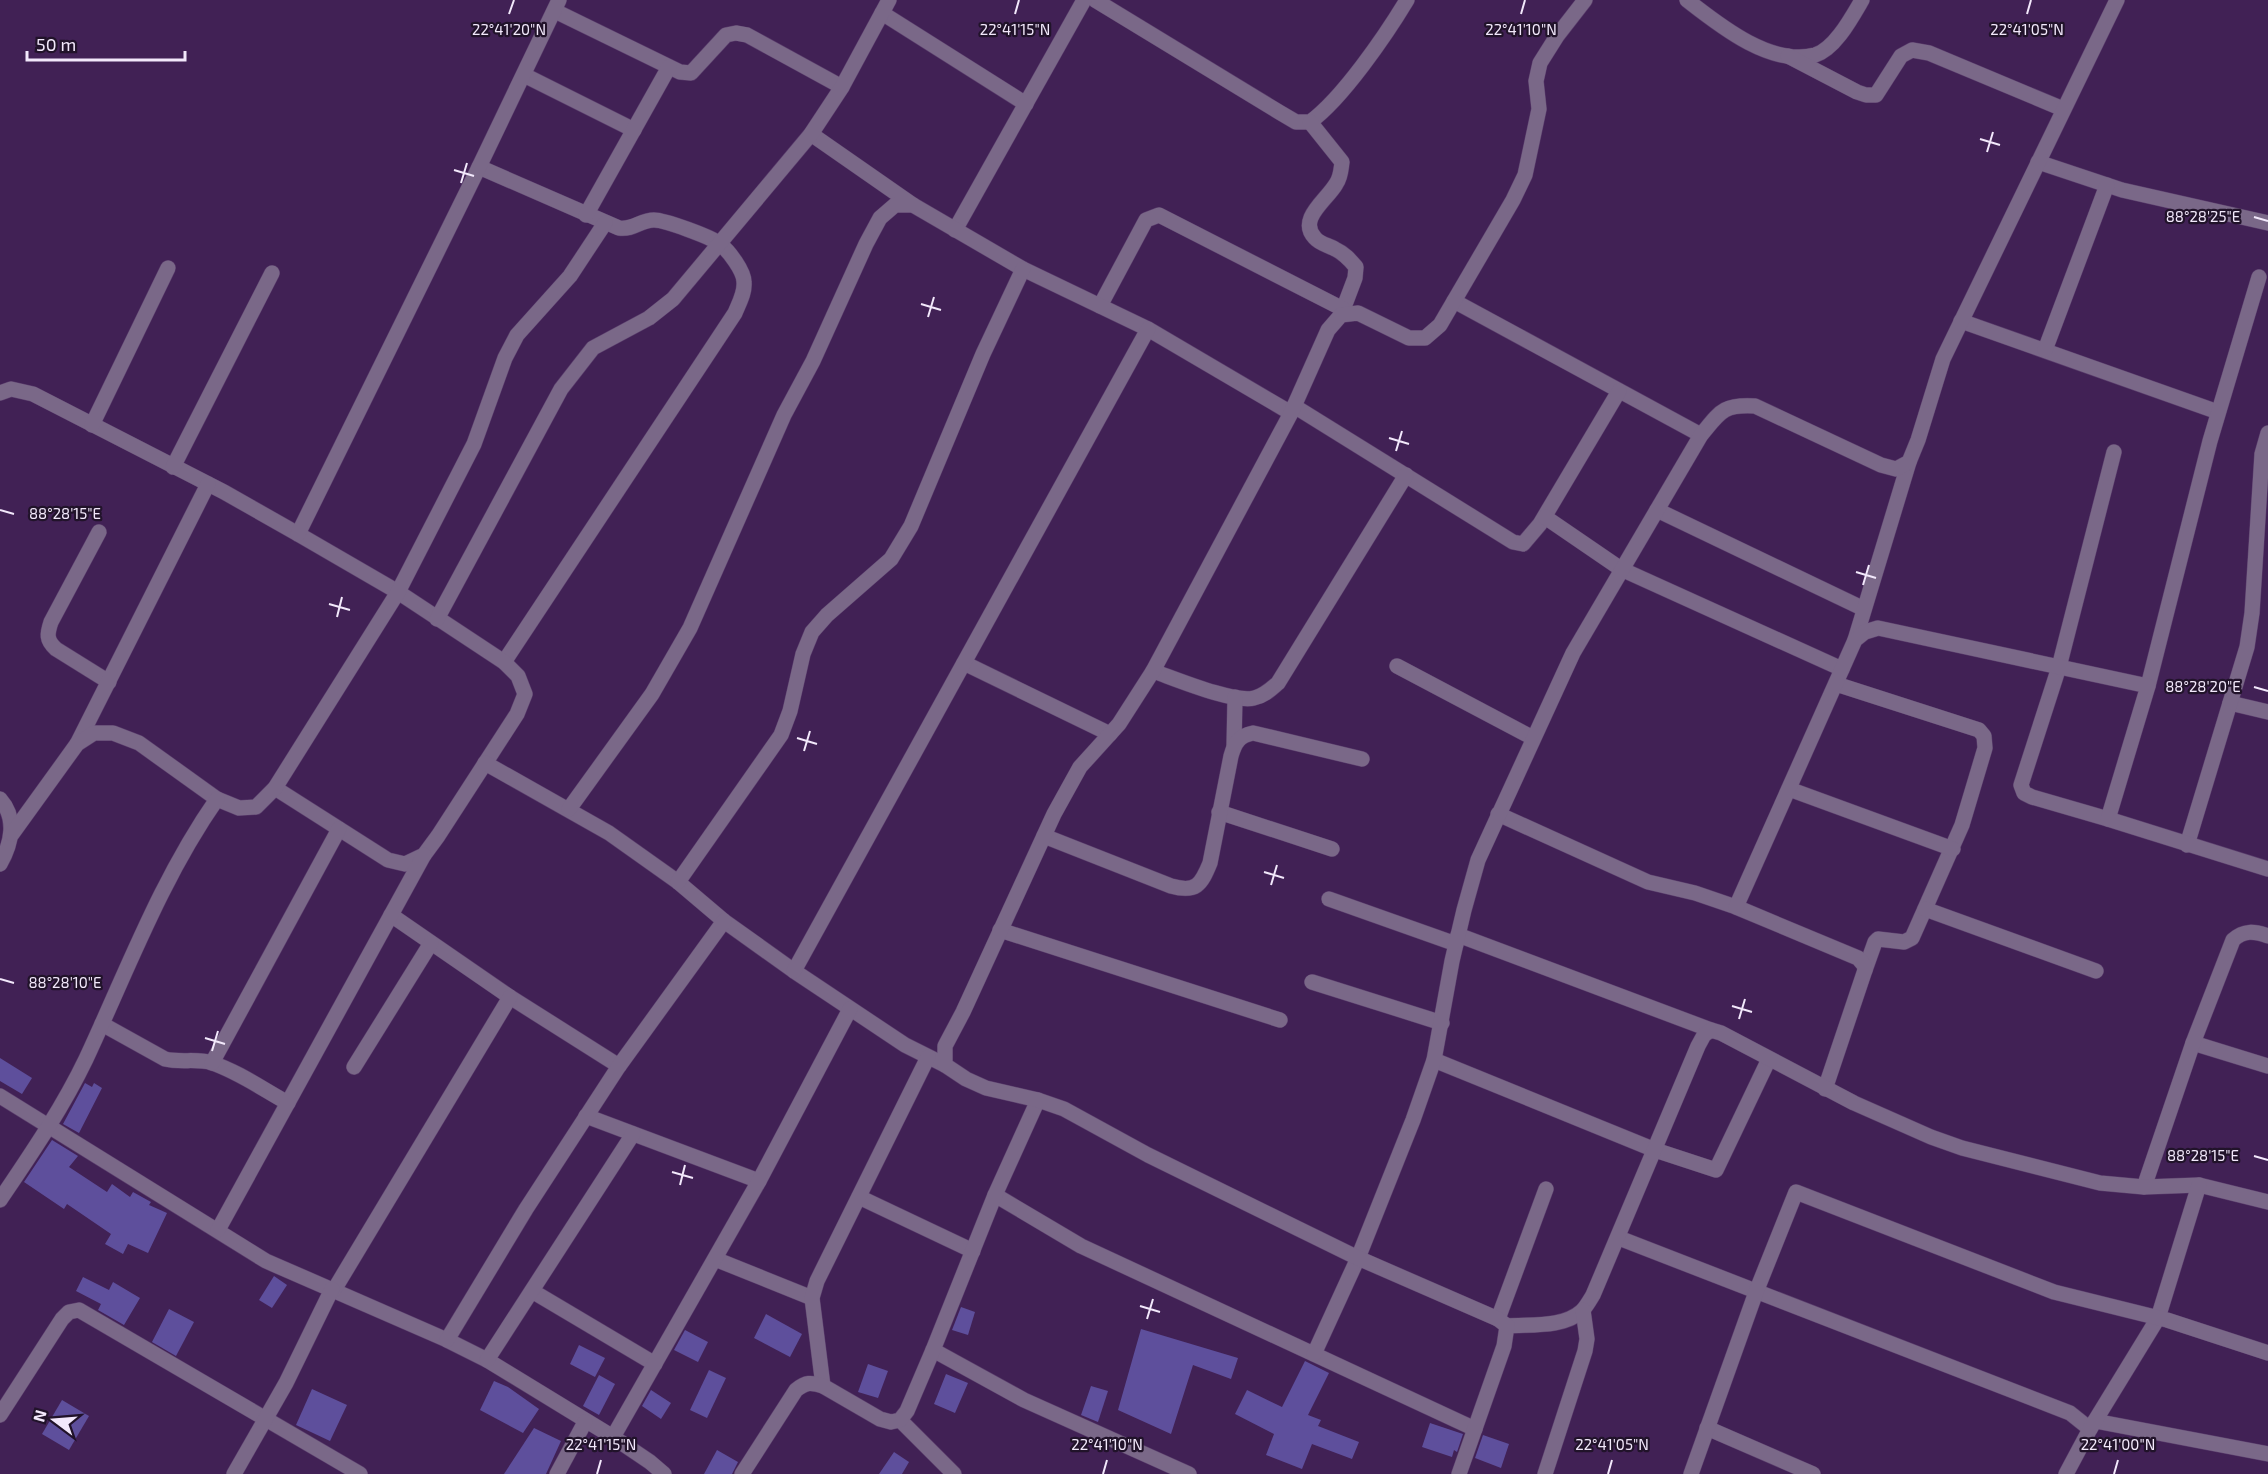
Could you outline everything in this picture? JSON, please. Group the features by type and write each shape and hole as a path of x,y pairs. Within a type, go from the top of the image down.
{"street":[{"path":"955,230 1084,0"},
{"path":"1095,0 1296,122 1310,122 1326,109 1394,21 1407,0"},
{"path":"1100,306 1146,220 1159,216 1342,312 1358,313 1409,338 1425,338 1440,325 1501,223 1525,175 1539,109 1536,81 1540,63 1557,36 1585,0"},
{"path":"1687,0 1718,25 1764,50 1788,56 1866,95 1876,95 1901,56 1912,50 1929,53 2063,109"},
{"path":"1788,56 1816,55 1842,35 1862,0"},
{"path":"1737,907 1855,640 1908,462 1918,440 1943,359 2117,0"},
{"path":"298,534 557,5 681,72 691,73 726,35 736,33 747,35 842,87"},
{"path":"437,619 561,389 577,365 593,348 649,318 672,299 811,134 842,87 885,7 1026,104"},
{"path":"586,215 669,67"},
{"path":"524,75 634,129"},
{"path":"945,1065 945,1046 1044,836 1080,767 1136,702 1292,410 1328,330 1342,312 1355,278 1356,267 1337,250 1316,241 1308,224 1313,212 1336,184 1341,174 1342,162 1310,122"},
{"path":"811,134 913,205 955,230 1023,269 1148,329 1406,475 1513,542 1523,544 1531,537 1619,391"},
{"path":"2038,162 2107,185 2268,223"},
{"path":"479,167 605,224 630,229 652,220 663,221 719,243 742,271 745,283 735,313 504,662"},
{"path":"2045,350 2107,185"},
{"path":"569,809 652,694 690,628 784,415 813,361 880,218 895,205 913,205"},
{"path":"78,744 94,733 113,733 139,743 217,799 239,808 256,807 275,788 398,592 474,444 505,358 517,335 570,276 605,224"},
{"path":"92,425 168,268"},
{"path":"678,882 781,735 790,711 803,654 812,632 827,615 891,559 911,526 983,354 1023,269"},
{"path":"173,466 272,273"},
{"path":"2108,819 2148,686 2218,412 2259,277"},
{"path":"1454,301 1701,435"},
{"path":"1961,321 2218,412"},
{"path":"794,970 1148,329"},
{"path":"0,393 11,389 33,394 208,484 298,534 398,592 504,662 518,676 525,694 517,714 424,855 218,1230"},
{"path":"1314,1354 1358,1258 1413,1120 1434,1060 1457,940 1478,860 1573,653 1701,435 1720,412 1736,405 1755,406 1881,465 1896,469 1908,462"},
{"path":"2187,845 2247,647 2261,589 2262,454 2268,434"},
{"path":"2114,452 2059,667 2021,785 2024,793 2268,869"},
{"path":"1153,671 1235,697 1253,699 1266,693 1278,683 1406,475"},
{"path":"0,864 12,834 78,744 208,484"},
{"path":"1658,510 1864,609"},
{"path":"1545,517 1622,568 1839,676 1979,730 1984,736 1984,748 1953,849 1912,938 1909,941 1878,939 1875,942 1825,1089"},
{"path":"99,532 51,622 47,635 49,643 56,649 109,681"},
{"path":"1855,640 1865,632 1878,628 2148,686"},
{"path":"964,663 1110,734"},
{"path":"1397,666 1533,738"},
{"path":"1044,836 1171,886 1183,890 1194,888 1204,879 1210,863 1234,746 1235,697"},
{"path":"2230,703 2268,712"},
{"path":"1234,746 1241,736 1253,733 1362,759"},
{"path":"485,763 609,833 678,882 724,921 794,970 905,1045 945,1065 966,1079 986,1088 1038,1100 1064,1109 1148,1155 1358,1258 1503,1322 1557,1322 1570,1319 1582,1310 1593,1295 1619,1238 1698,1046 1704,1035 1711,1030"},
{"path":"275,788 388,860 405,864 424,855"},
{"path":"1789,789 1953,849"},
{"path":"0,798 11,815 12,834"},
{"path":"0,1200 50,1126 102,1024 161,895 198,826 217,799"},
{"path":"1219,812 1332,849"},
{"path":"1498,814 1648,882 1695,893 1737,907 1857,958 1865,970"},
{"path":"212,1063 339,829"},
{"path":"1329,899 1457,940 1721,1033 1825,1089 1931,1137 1971,1151 2100,1183 2144,1187 2199,1185 2268,1202"},
{"path":"1925,909 2097,971"},
{"path":"391,915 510,997 619,1066"},
{"path":"447,1340 526,1209 619,1066 724,921"},
{"path":"1000,930 1280,1020"},
{"path":"2144,1187 2193,1043 2233,940 2247,932 2268,936"},
{"path":"354,1067 431,943"},
{"path":"1312,982 1442,1023"},
{"path":"234,1474 267,1418 333,1289 510,997"},
{"path":"613,1437 759,1181 850,1008"},
{"path":"102,1024 165,1059 212,1063 288,1103"},
{"path":"2193,1043 2268,1066"},
{"path":"823,1386 812,1298 817,1281 928,1057"},
{"path":"1434,1060 1655,1150 1716,1170 1769,1059"},
{"path":"0,1096 266,1261 447,1340 487,1360 585,1422 613,1437 664,1474"},
{"path":"742,1474 796,1390 804,1383 812,1382 823,1386 880,1419 891,1422 900,1420 907,1410 933,1350 995,1196 1038,1100"},
{"path":"586,1116 759,1181"},
{"path":"487,1360 633,1134"},
{"path":"2066,1474 2092,1425 2158,1318 2199,1185"},
{"path":"1465,1472 1475,1429 1504,1346 1503,1322 1546,1189"},
{"path":"1691,1474 1756,1292 1796,1192 2054,1292 2158,1318 2268,1353"},
{"path":"995,1196 1081,1246 1475,1429"},
{"path":"859,1197 973,1251"},
{"path":"1619,1238 2070,1413 2092,1425 2268,1454"},
{"path":"715,1259 812,1298"},
{"path":"532,1290 655,1364"},
{"path":"0,1415 62,1318 69,1312 79,1310 360,1474"},
{"path":"1545,1474 1585,1352 1587,1339 1582,1310"},
{"path":"933,1350 1024,1400 1189,1474"},
{"path":"900,1420 954,1474"},
{"path":"556,1474 585,1422"},
{"path":"1707,1428 1813,1474"}],"building":[{"path":"0,1058 32,1078 22,1094 0,1081"},
{"path":"85,1083 92,1087 94,1083 102,1088 79,1133 63,1124"},
{"path":"52,1140 78,1156 69,1167 107,1192 112,1184 130,1197 133,1192 151,1202 149,1205 167,1213 148,1253 128,1244 123,1254 105,1244 111,1234 67,1204 64,1209 24,1182"},
{"path":"274,1276 287,1285 272,1308 259,1300"},
{"path":"83,1277 109,1290 113,1282 140,1298 124,1325 98,1310 101,1304 76,1291"},
{"path":"961,1307 975,1312 968,1335 952,1330"},
{"path":"169,1309 194,1322 176,1356 152,1342"},
{"path":"766,1314 802,1334 790,1357 754,1338"},
{"path":"1141,1329 1238,1358 1231,1379 1193,1365 1171,1434 1118,1410"},
{"path":"685,1330 708,1342 698,1362 674,1350"},
{"path":"579,1345 605,1358 595,1377 570,1364"},
{"path":"1305,1361 1329,1373 1308,1415 1321,1420 1318,1426 1359,1442 1352,1459 1312,1444 1302,1469 1266,1455 1274,1434 1235,1414 1247,1390 1282,1407"},
{"path":"868,1364 888,1371 878,1398 858,1392"},
{"path":"709,1370 726,1378 707,1418 690,1410"},
{"path":"946,1374 968,1383 955,1413 934,1404"},
{"path":"599,1375 615,1384 599,1415 583,1406"},
{"path":"494,1381 508,1387 539,1409 523,1433 480,1410"},
{"path":"1091,1386 1108,1391 1098,1422 1081,1415"},
{"path":"312,1389 347,1405 330,1441 296,1425"},
{"path":"651,1390 671,1403 661,1419 642,1406"},
{"path":"62,1400 89,1416 69,1450 42,1434"},
{"path":"1430,1423 1463,1434 1457,1452 1454,1450 1452,1457 1422,1447"},
{"path":"534,1428 561,1441 546,1474 504,1474"},
{"path":"1483,1435 1509,1444 1501,1468 1475,1458"},
{"path":"717,1450 738,1462 732,1474 704,1474"},
{"path":"894,1452 909,1462 902,1474 879,1474"}]}
